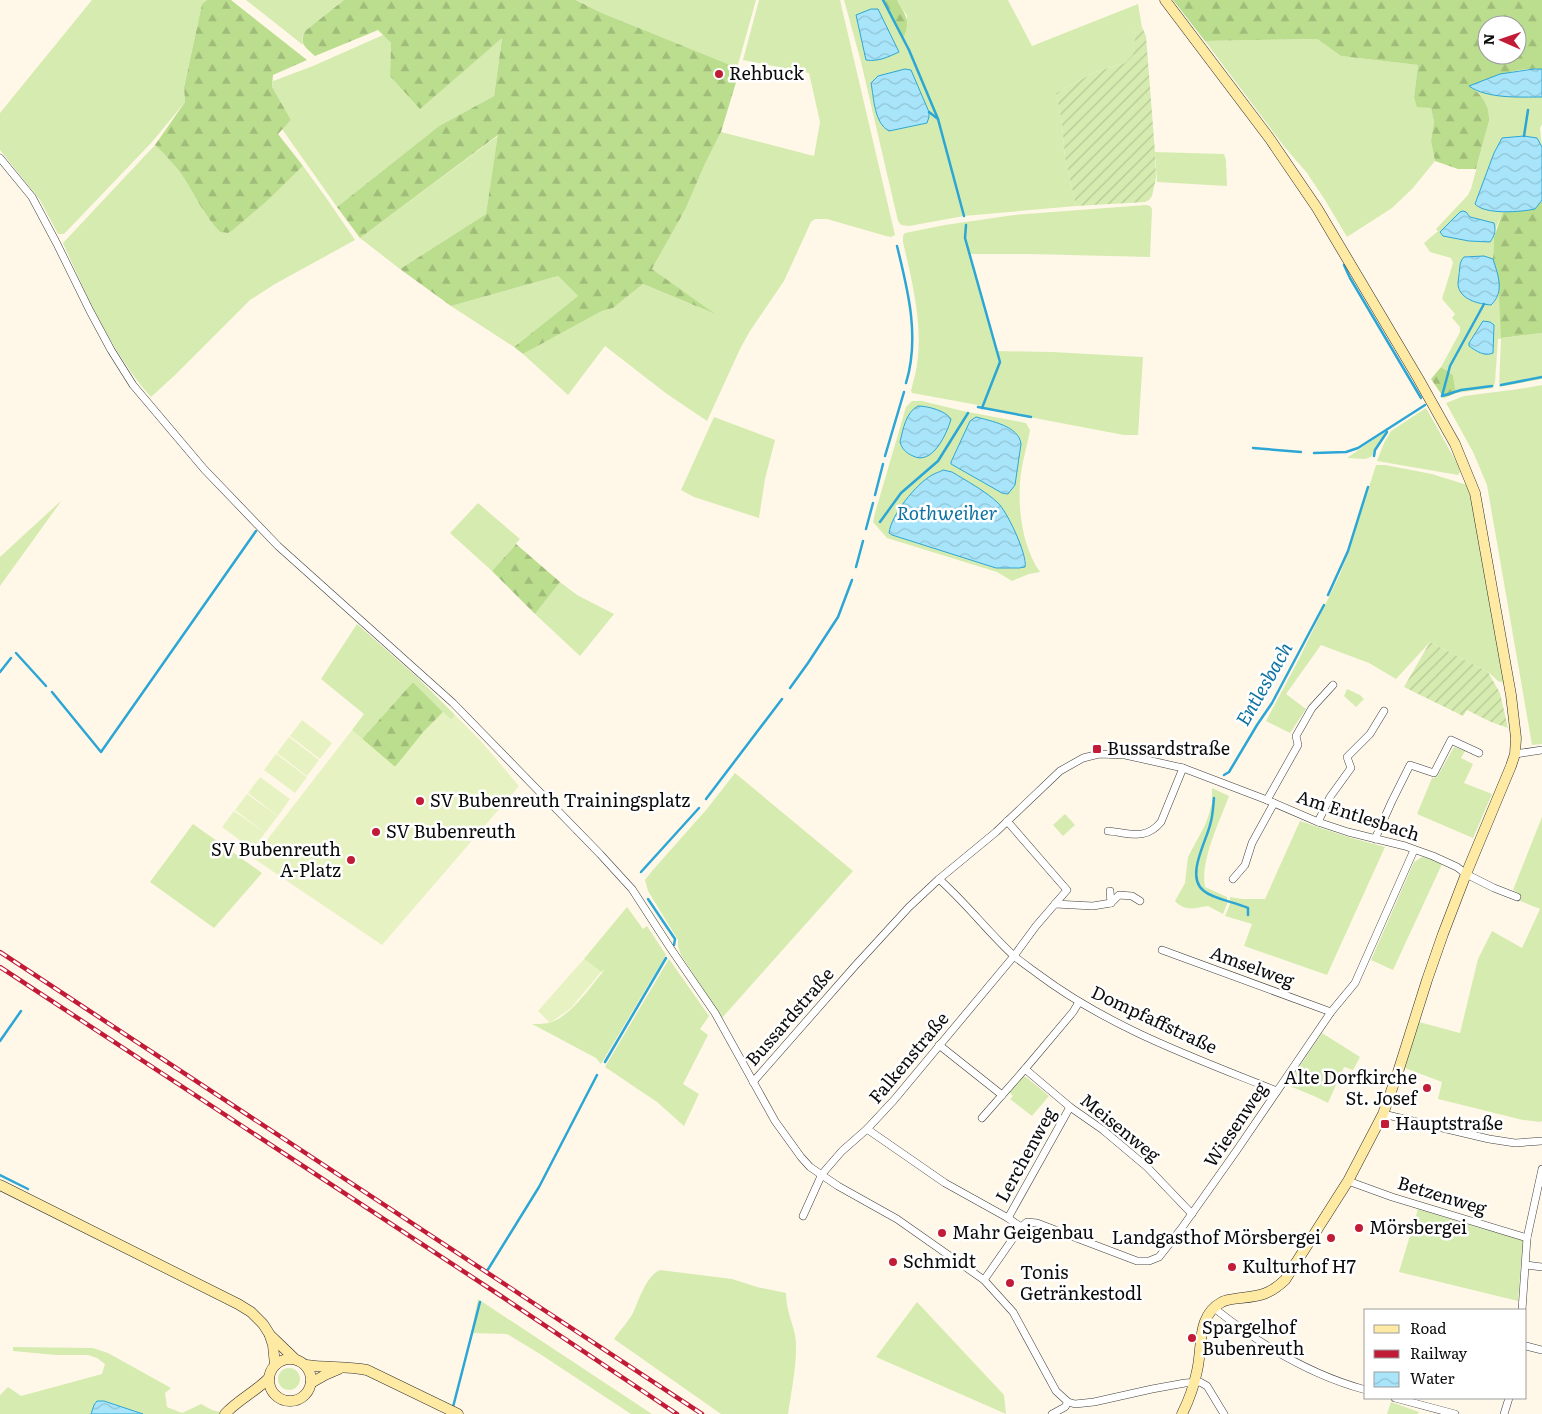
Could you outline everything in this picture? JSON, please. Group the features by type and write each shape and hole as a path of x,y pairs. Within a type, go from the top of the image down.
{"street":[{"path":"1165,0 1270,139 1317,208 1455,444 1474,493 1511,695 1516,738 1515,754 1466,874 1427,980 1398,1072 1382,1114 1348,1181 1293,1269 1275,1290 1258,1296 1228,1299 1214,1308 1205,1320 1202,1329 1195,1382 1182,1414"},
{"path":"0,158 32,197 111,350 134,385 168,428 204,469 278,546 454,703 632,889 715,1013 775,1121 810,1167 897,1219 984,1280 1013,1312 1056,1391 1068,1402 1075,1404 1094,1402 1195,1382 1207,1386 1224,1414"},
{"path":"1233,879 1245,865 1270,801 1298,745 1296,736 1312,708 1333,685"},
{"path":"1318,822 1330,797 1351,768 1347,757 1370,734 1384,711"},
{"path":"1375,839 1410,765 1434,773 1451,740 1479,752"},
{"path":"1515,754 1542,750"},
{"name":"Bussardstraße","path":"754,1082 901,915 1060,772 1083,758 1099,754 1125,755 1183,768"},
{"path":"1108,831 1147,834 1155,829 1161,822 1183,768"},
{"name":"Am Entlesbach","path":"1183,768 1270,801 1318,822 1433,856 1494,888 1517,897"},
{"name":"Falkenstraße","path":"803,1216 822,1174 842,1151 867,1129 894,1100 1067,890 1007,821"},
{"name":"Wiesenweg","path":"1022,1227 1027,1222 1037,1223 1137,1261 1149,1261 1159,1258 1192,1214 1331,1012 1355,983 1414,850"},
{"name":"Dompfaffstraße","path":"939,879 1014,956 1079,1002 1161,1045 1277,1091"},
{"path":"1110,891 1111,903"},
{"path":"1055,904 1093,908 1111,903 1119,895 1132,896 1140,901"},
{"name":"Amselweg","path":"1162,950 1331,1012"},
{"path":"982,1118 1073,1012 1079,1002"},
{"path":"939,1046 1002,1095"},
{"name":"Meisenweg","path":"1025,1069 1070,1107 1104,1130 1147,1167 1192,1214"},
{"name":"Lerchenweg","path":"1008,1218 1070,1107"},
{"path":"1382,1114 1489,1139 1515,1143 1542,1141"},
{"path":"867,1129 945,1184 1022,1227 984,1280"},
{"path":"1522,1309 1528,1238 1542,1169"},
{"name":"Betzenweg","path":"1348,1181 1392,1197 1528,1238"},
{"path":"0,1185 238,1304 257,1318 270,1335 295,1359 306,1365 354,1367 367,1370 454,1412"},
{"path":"1526,1265 1542,1267"},
{"path":"1214,1308 1262,1343 1302,1365 1328,1378 1364,1389"},
{"path":"270,1335 275,1365"},
{"path":"1527,1346 1542,1350"},
{"path":"276,1396 269,1384 271,1370 281,1360 295,1359"},
{"path":"250,1395 262,1393 287,1401 300,1399 305,1395 311,1383 311,1377 306,1365"},
{"path":"311,1383 342,1368"},
{"path":"225,1414 269,1378"},
{"path":"1399,1399 1455,1414"},
{"path":"1504,1414 1509,1399"},
{"path":"1052,1414 1065,1407 1068,1402"}],"green space":[{"path":"92,0 207,0 202,4 184,86 185,102 152,142 64,234 58,234 40,200 0,150 0,113"},
{"path":"207,0 231,0 307,60 273,75 272,87 291,120 278,134 303,166 266,202 228,233 220,232 214,225 182,175 155,145 185,102 184,87 202,4"},
{"path":"246,0 344,0 305,31 302,38 303,45"},
{"path":"344,0 576,0 602,13 740,69 721,132 686,208 652,269 715,314 643,284 613,308 602,311 523,354 514,347 578,296 558,276 451,306 400,269 486,214 498,135 360,238 337,207 439,126 494,96 502,38 420,109 390,76 391,43 378,30 315,56 304,45 303,35 305,31"},
{"path":"577,0 756,0 737,68 602,13"},
{"path":"759,0 840,0 895,235 891,237 886,236 827,219 815,219 811,222 784,281 740,349 707,421 667,394 605,346 568,395 523,354 602,311 613,308 643,284 712,313 652,269 686,208 721,132 814,156 820,122 809,73 743,60"},
{"path":"844,0 883,0 903,38 907,16 897,0 1008,0 1032,46 1138,4 1142,27 1136,29 1133,56 1125,63 1095,72 1056,93 1062,123 1065,158 1076,206 964,216 909,226 901,225 898,221 861,62","holes":["871,83 927,123 889,131 880,122 874,103"]},
{"path":"883,0 897,0 903,10 907,28 903,39"},
{"path":"1173,0 1542,0 1542,69 1514,71 1470,86 1484,101 1489,116 1476,169 1458,169 1435,161 1431,141 1434,122 1431,108 1417,107 1414,97 1418,65 1341,56 1317,39 1205,41"},
{"path":"1142,27 1146,36 1155,152 1156,178 1152,196 1145,202 1076,206 1065,158 1062,123 1056,93 1095,72 1125,63 1133,55 1136,28"},
{"path":"383,35 391,43 390,76 502,37 494,96 439,126 337,207 282,129 291,120 272,87 273,81 313,66"},
{"path":"1317,39 1341,56 1418,65 1414,97 1431,107 1434,122 1431,141 1435,161 1412,189 1392,208 1347,237 1307,173 1283,145 1205,41"},
{"path":"1475,90 1501,96 1542,97 1542,124 1540,128 1542,147 1536,138 1502,138 1494,153 1475,204 1479,208 1503,212 1495,230 1493,223 1470,217 1466,212 1444,236 1469,241 1490,241 1494,237 1493,259 1484,256 1464,257 1462,259 1459,275 1460,291 1468,298 1495,301 1499,291 1502,338 1542,333 1542,379 1499,387 1501,339 1498,339 1493,388 1456,393 1453,375 1441,367 1460,332 1460,327 1452,318 1455,314 1442,299 1453,263 1451,258 1430,252 1424,243 1438,231 1436,229 1468,195 1471,189 1489,121 1484,101","holes":["1483,321 1494,325 1493,353 1489,355 1474,349 1469,342"]},
{"path":"499,135 486,214 400,269 360,238"},
{"path":"155,145 182,175 204,211 220,232 228,233 233,230 266,202 303,166 355,240 250,300 151,397 124,362 101,324 63,243"},
{"path":"1155,152 1224,154 1227,186 1157,182"},
{"path":"1542,200 1542,333 1501,338 1498,277 1493,259 1494,237 1503,212 1535,209"},
{"path":"1146,205 1152,209 1150,257 970,254 997,351 1143,357 1138,435 1124,435 912,393 917,364 919,334 916,303 903,242 905,233 1014,215"},
{"path":"558,276 578,296 514,347 451,306"},
{"path":"1441,367 1453,375 1456,393 1444,398 1431,379"},
{"path":"1542,385 1542,744 1532,745 1487,485 1473,452 1446,403 1464,396"},
{"path":"912,401 922,401 1026,423 1030,430 1021,476 1021,518 1029,552 1040,572 1012,581 997,572 887,538 873,522 906,407","holes":["976,417 1011,430 1002,493 951,464 970,421","943,470 952,472 967,482 1014,530 1026,561 1022,568 996,568 902,506 923,482"]},
{"path":"1426,408 1458,465 1460,472 1458,475 1377,461 1391,431"},
{"path":"714,417 775,440 765,479 759,518 694,497 681,490"},
{"path":"1389,429 1371,457 1365,459 1347,458"},
{"path":"1376,465 1432,474 1467,485 1504,683 1498,681 1488,672 1430,642 1396,679 1369,663 1321,645 1286,694 1306,709 1290,733 1266,721 1300,657 1340,574"},
{"path":"62,500 0,586 0,557"},
{"path":"478,503 520,539 492,571 450,533"},
{"path":"516,544 560,582 535,614 492,571"},
{"path":"560,582 577,595 614,614 580,656 535,614"},
{"path":"357,624 418,678 455,715 451,720 413,682 362,739 352,730 364,714 321,679"},
{"path":"1430,642 1488,672 1500,693 1508,728 1467,710 1463,716 1404,687"},
{"path":"413,682 443,712 395,767 362,739"},
{"path":"1347,689 1364,699 1356,707 1344,696"},
{"name":"SV Bubenreuth","path":"443,712 451,720 455,715 480,740 519,786 382,945 253,858 352,730 395,767 424,731"},
{"path":"302,720 332,743 320,759 290,736"},
{"path":"289,737 319,760 307,776 277,753"},
{"path":"1454,747 1465,751 1461,758 1473,764 1464,783 1492,794 1473,838 1417,814 1432,778 1437,777"},
{"path":"276,754 307,777 295,793 264,770"},
{"path":"735,773 853,871 722,1018 681,955 678,940 648,891 645,880 706,810"},
{"path":"260,777 290,799 278,816 248,793"},
{"path":"1212,788 1229,796 1208,853 1204,876 1205,887 1227,897 1227,904 1223,914 1208,906 1186,908 1175,901 1185,883 1188,857 1209,814 1212,803"},
{"path":"247,794 278,816 265,833 235,810"},
{"path":"234,811 265,833 253,850 222,827"},
{"path":"1065,814 1075,825 1063,836 1053,825"},
{"path":"1542,817 1542,1121 1540,1122 1523,1120 1438,1099 1442,1082 1405,1068 1419,1022 1460,1033 1478,959 1492,931 1522,948 1540,909 1518,900 1520,894 1513,890"},
{"path":"1300,821 1385,847 1327,975 1244,946 1252,924 1225,916 1230,904 1230,897 1265,899"},
{"path":"193,824 262,873 214,928 150,882"},
{"path":"1422,857 1442,864 1393,970 1371,960 1414,862"},
{"path":"627,907 643,929 647,926 666,955 601,1064 596,1058 532,1024 556,1020 572,1009 586,993 605,969 601,972 584,959"},
{"path":"584,959 601,972 571,1008 550,1023 538,1011"},
{"path":"669,959 709,1016 700,1029 708,1035 683,1084 699,1094 684,1126 657,1102 605,1067"},
{"path":"1322,1033 1360,1057 1353,1070 1344,1067 1328,1103 1287,1085"},
{"path":"1023,1077 1026,1077 1049,1096 1032,1116 1010,1099 1013,1096 1009,1092"},
{"path":"1418,1209 1523,1240 1518,1301 1399,1272"},
{"path":"660,1270 732,1279 786,1293 796,1343 788,1414 721,1414 614,1339 632,1316 640,1295 651,1277"},
{"path":"478,1299 652,1414 631,1414 507,1334 471,1333"},
{"path":"917,1302 1004,1395 1006,1414 876,1357"},
{"path":"13,1347 93,1348 108,1353 171,1388 165,1393 167,1407 182,1413 201,1404 223,1413 0,1414 0,1395 8,1387 21,1396 102,1374 105,1364 97,1358 88,1355 56,1355 13,1351"},
{"path":"289,1368 297,1371 300,1379 297,1387 289,1390 281,1387 278,1379 281,1371"},
{"path":"1391,1402 1419,1412 1418,1414 1387,1414"}],"water":[{"path":"871,9 878,9 899,52 883,59 866,60 856,15"},
{"path":"905,69 911,70 929,112 929,117 927,123 889,131 880,122 874,103 871,83 878,76"},
{"path":"1542,69 1542,97 1494,95 1469,86 1500,74"},
{"path":"1524,136 1537,138 1542,147 1542,200 1535,209 1521,211 1487,210 1475,204 1494,153 1502,138"},
{"path":"1463,211 1470,217 1494,223 1495,233 1490,242 1469,241 1443,236 1440,232"},
{"path":"1484,256 1493,259 1499,283 1498,295 1491,305 1475,302 1465,297 1461,293 1458,283 1462,259 1464,257"},
{"path":"1483,321 1494,325 1493,353 1490,354 1481,353 1469,346"},
{"name":"Rothweiher","path":"918,406 936,410 949,416 951,419 938,447 926,457 920,458 906,452 900,442 908,417"},
{"name":"Rothweiher","path":"976,417 1003,425 1019,438 1021,444 1015,485 1008,494 1002,493 951,464 970,421"},
{"name":"Rothweiher","path":"943,470 952,472 982,490 998,503 1016,534 1023,553 1025,567 996,568 889,533 894,518 905,501 926,479"},
{"path":"97,1401 104,1401 143,1414 91,1414"}],"waterway":[{"path":"883,0 909,50 938,119"},
{"path":"1524,136 1528,110"},
{"path":"929,112 938,119 964,216"},
{"path":"966,225 965,238 1000,362 982,408"},
{"path":"897,246 911,314 912,349 906,383"},
{"path":"1344,265 1421,398"},
{"path":"1442,396 1450,366 1484,304"},
{"path":"1501,385 1542,377"},
{"path":"1442,396 1461,390 1492,386"},
{"path":"885,456 904,392"},
{"path":"1314,453 1346,452 1358,448 1425,405"},
{"path":"978,407 1031,417"},
{"path":"880,522 901,493 938,461 968,413"},
{"path":"1374,456 1375,450 1387,432"},
{"path":"1253,448 1301,452"},
{"path":"875,495 883,464"},
{"path":"1328,595 1348,551 1368,487"},
{"path":"866,529 873,503"},
{"path":"52,692 101,752 256,531"},
{"path":"856,567 863,541"},
{"path":"790,688 838,617 852,580"},
{"name":"Entlesbach","path":"1224,775 1229,772 1272,703 1324,605"},
{"path":"16,653 46,686"},
{"path":"0,672 11,658"},
{"path":"706,799 782,699"},
{"name":"Entlesbach","path":"1214,798 1212,818 1198,859 1196,877 1199,885 1208,894 1248,908 1248,915"},
{"path":"641,872 699,808"},
{"path":"648,899 675,939 674,945"},
{"path":"605,1062 666,958"},
{"path":"0,1041 21,1011"},
{"path":"487,1271 539,1187 597,1075"},
{"path":"0,1175 28,1189"},
{"path":"453,1407 480,1302"}],"railway":[{"path":"0,952 702,1414"},
{"path":"0,967 677,1414"}],"place":[{"name":"Rehbuck","path":"719,74"},
{"name":"Bussardstraße","path":"1097,749"},
{"name":"SV Bubenreuth Trainingsplatz","path":"420,801"},
{"name":"SV Bubenreuth","path":"376,832"},
{"name":"SV Bubenreuth A-Platz","path":"351,860"},
{"name":"Alte Dorfkirche St. Josef","path":"1427,1088"},
{"name":"Hauptstraße","path":"1385,1124"},
{"name":"Mörsbergei","path":"1359,1228"},
{"name":"Mahr Geigenbau","path":"942,1233"},
{"name":"Landgasthof Mörsbergei","path":"1331,1238"},
{"name":"Schmidt","path":"893,1262"},
{"name":"Kulturhof H7","path":"1232,1267"},
{"name":"Tonis Getränkestodl","path":"1010,1283"},
{"name":"Spargelhof Bubenreuth","path":"1192,1338"}]}
